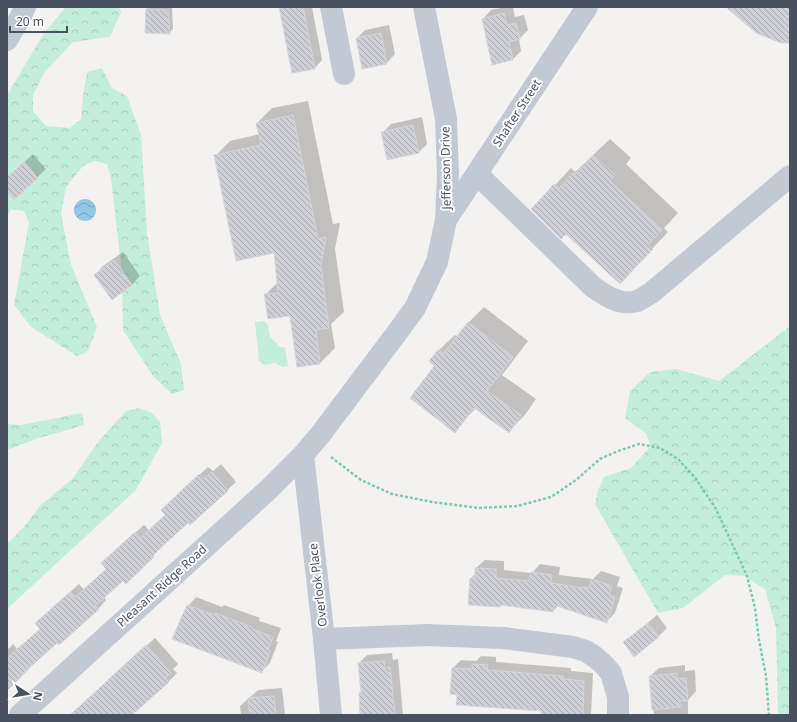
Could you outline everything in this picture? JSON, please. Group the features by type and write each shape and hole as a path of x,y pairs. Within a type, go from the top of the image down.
{"street":[{"path":"7,40 25,7"},
{"path":"331,7 344,74"},
{"name":"Jefferson Drive","path":"303,455 415,308 437,262 446,220 448,174 446,120 424,7"},
{"name":"Shafter Street","path":"446,220 587,7"},
{"path":"477,174 593,286 607,297 621,302 637,300 651,293 790,176"},
{"name":"Overlook Place","path":"303,455 331,715"},
{"name":"Pleasant Ridge Road","path":"20,715 268,490 303,455"},
{"path":"324,639 427,635 503,638 573,647 586,651 595,657 611,673 618,696 618,715"}],"path":[{"path":"331,457 361,480 392,494 432,502 479,508 517,506 551,497 576,480 600,459 618,450 639,444 660,448 678,459 696,479 716,509 748,576 755,608 766,676 769,715"}],"green space":[{"path":"66,7 119,7 121,12 110,37 73,42 44,73 33,95 33,111 46,126 70,128 81,119 87,72 102,68 112,88 127,96 141,135 147,233 160,315 181,364 184,390 172,394 153,376 123,330 122,274 111,178 107,164 94,161 83,166 66,187 61,213 71,265 97,327 88,351 77,356 31,327 14,305 29,223 24,211 11,209 7,217 7,95 44,33"},
{"path":"264,321 268,325 270,337 280,347 285,347 288,366 282,367 275,363 264,365 259,361 255,322"},
{"path":"790,326 790,715 778,715 776,628 765,589 744,576 725,575 683,608 658,613 595,504 598,490 604,477 631,468 650,447 647,434 625,418 630,391 650,372 676,369 719,381"},
{"path":"139,408 152,413 160,422 162,443 136,490 7,609 7,544 23,528 41,505 73,478 98,442 126,411"},
{"path":"82,413 84,425 36,439 7,450 7,424 21,425"}],"water":[{"path":"85,199 93,202 96,210 93,218 85,221 77,218 74,210 77,202"}],"building":[{"path":"279,7 303,7 315,69 292,73"},
{"path":"726,7 790,7 790,43 781,43 756,33"},
{"path":"146,9 168,10 170,34 145,33"},
{"path":"504,13 507,25 516,23 520,39 509,42 513,60 492,65 482,19"},
{"path":"381,33 387,64 362,69 356,38"},
{"path":"293,115 318,239 326,237 321,265 329,328 316,330 320,364 297,367 290,316 268,319 264,294 278,293 274,253 236,261 214,155 261,145 256,123"},
{"path":"413,125 419,153 387,160 381,132"},
{"path":"593,155 615,175 610,181 662,230 648,245 653,249 620,284 566,234 561,239 531,209 554,184 559,188"},
{"path":"24,162 38,178 14,200 7,192 7,177"},
{"path":"114,260 132,285 112,300 94,275"},
{"path":"468,322 513,357 487,391 521,415 509,433 474,408 455,433 410,398 434,366 429,361 438,350 443,354"},
{"path":"212,472 228,491 190,525 188,523 153,555 154,557 126,584 123,581 95,606 99,609 59,645 57,643 7,688 7,658 40,629 35,623 70,592 75,597 106,569 101,563 135,532 140,538 165,515 161,510 199,474 204,479"},
{"path":"475,568 496,569 496,578 529,581 531,572 552,575 551,583 589,588 592,579 612,586 609,595 615,597 607,623 554,605 553,612 501,605 500,607 468,605 470,578 475,578"},
{"path":"187,605 214,615 215,613 252,627 252,629 273,637 268,650 270,651 262,673 172,639"},
{"path":"648,623 659,637 634,657 623,642"},
{"path":"146,645 171,673 165,678 169,682 132,715 70,715"},
{"path":"384,661 385,668 390,667 395,715 360,715 359,693 361,692 358,663"},
{"path":"472,664 488,665 487,670 563,676 563,679 584,681 583,715 541,715 541,711 456,705 457,695 450,694 452,668 472,669"},
{"path":"677,673 677,679 686,678 688,701 680,701 680,707 652,710 649,676"},
{"path":"274,696 276,715 250,715 248,698"}]}
